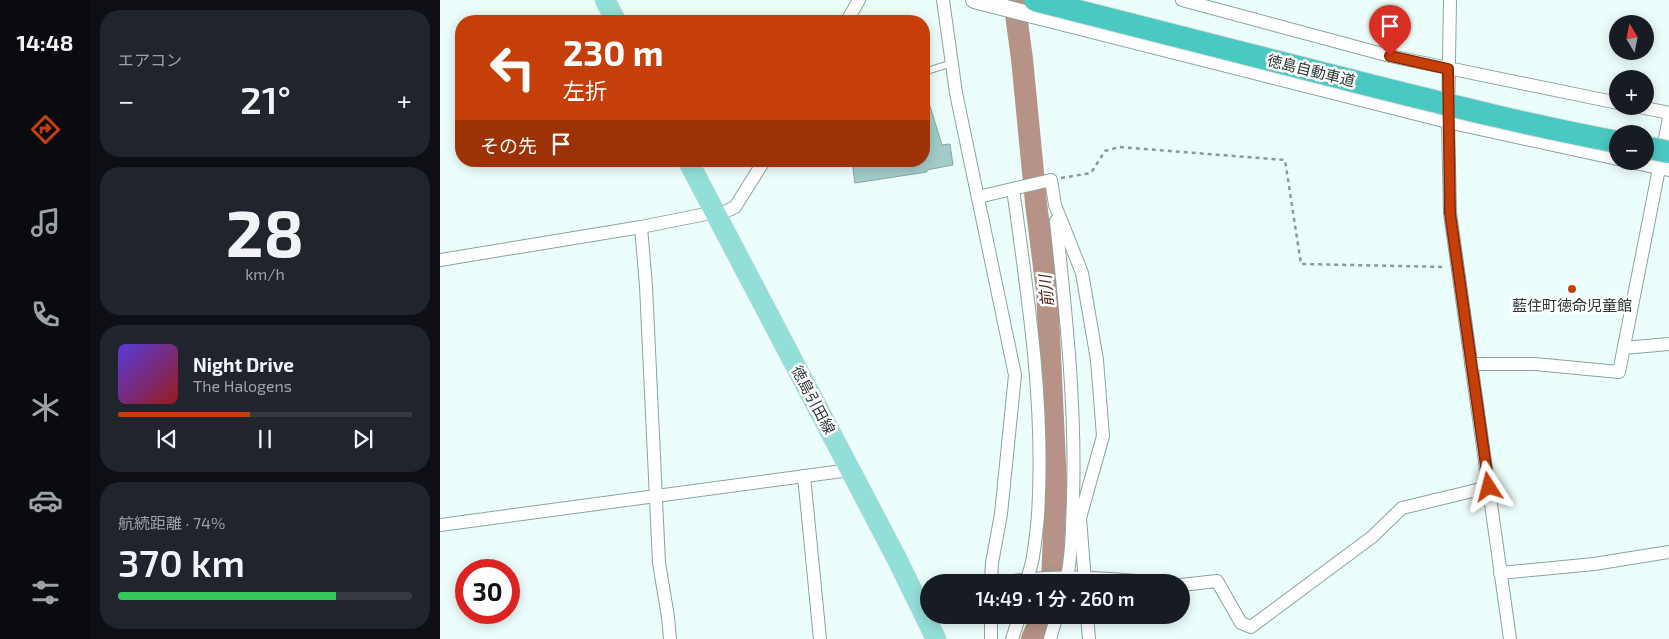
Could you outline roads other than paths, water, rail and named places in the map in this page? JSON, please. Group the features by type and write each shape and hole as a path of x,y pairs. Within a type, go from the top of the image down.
{"highway":[{"name":"徳島自動車道","path":"1033,8 1255,58 1559,131 1609,140"},
{"path":"1654,153 1666,162"}],"main road":[{"path":"605,0 613,15"},
{"name":"徳島引田線","path":"691,167 936,639"}],"street":[{"path":"851,15 860,0"},
{"path":"943,0 961,120 1016,375 1001,514 991,574"},
{"path":"974,0 999,6 1033,8 1448,120 1609,155"},
{"path":"1182,0 1448,69 1609,101"},
{"path":"1450,0 1448,69 1450,213 1510,639"},
{"path":"1654,110 1669,113"},
{"path":"1470,364 1534,364 1619,372 1666,162 1669,118"},
{"path":"440,260 715,213 735,207 760,167"},
{"path":"978,197 1050,180 1055,206 1070,362 1073,425 1071,538 1066,574"},
{"path":"1015,188 1032,323 1038,398 1040,454 1038,515 1029,574"},
{"path":"1055,206 1082,273 1097,360 1103,436 1080,518 1085,574"},
{"path":"641,227 646,286 659,563 670,639"},
{"path":"1624,348 1669,344"},
{"path":"440,525 850,470"},
{"path":"804,476 820,639"},
{"path":"1190,584 1217,581 1241,623 1251,627 1372,537 1402,508 1489,487"},
{"path":"1500,573 1594,564 1669,552"},
{"path":"991,624 991,639"},
{"path":"1012,639 1017,624"},
{"path":"1050,639 1054,624"},
{"path":"1088,624 1089,639"}],"lane":[{"path":"930,70 952,63"}],"waterway":[{"name":"前川","path":"1014,0 1047,291 1056,484 1052,574"},
{"name":"前川","path":"1032,639 1038,624"}],"place":[{"name":"藍住町徳命児童館","path":"1572,289"}]}
